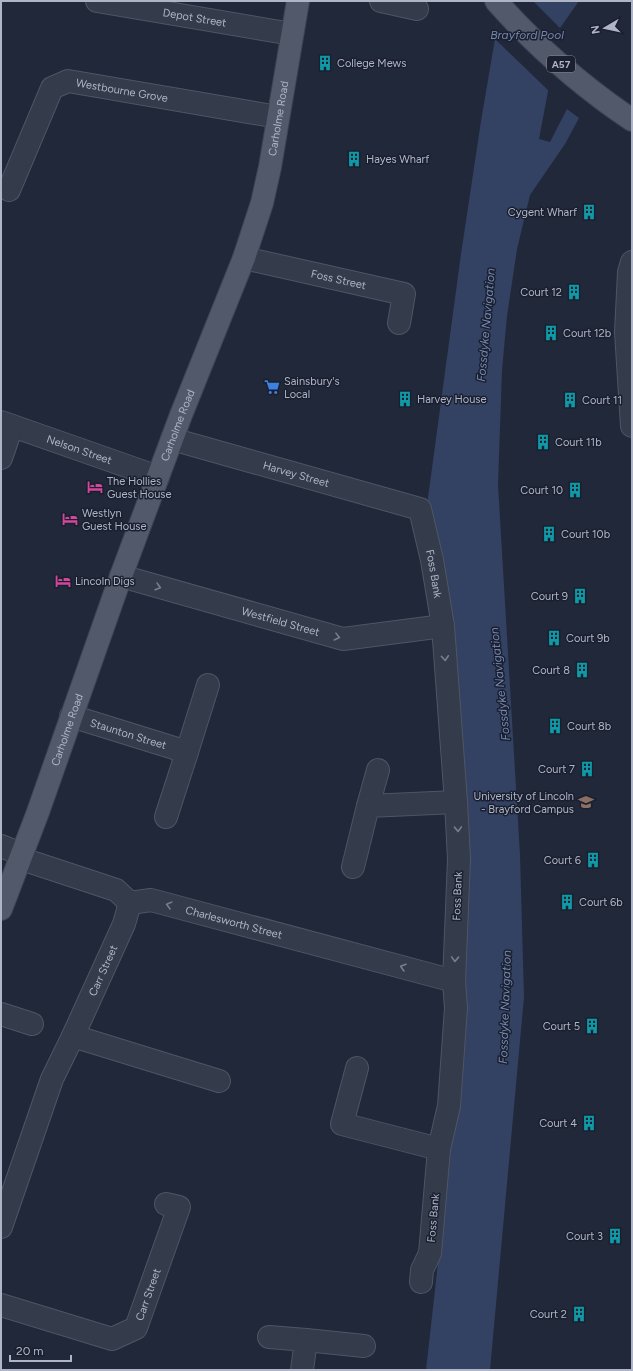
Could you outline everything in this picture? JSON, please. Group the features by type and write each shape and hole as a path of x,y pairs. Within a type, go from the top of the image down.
{"main road":[{"name":"Carholme Road","path":"1,910 38,812 121,576 172,439 244,258 262,203 298,1"},
{"name":"A57","path":"496,1 536,41 597,95 632,120"}],"street":[{"name":"Depot Street","path":"97,1 292,34"},
{"path":"381,1 418,10"},
{"name":"Westbourne Grove","path":"8,190 52,88 68,81 278,117"},
{"name":"Foss Street","path":"244,258 404,294 398,323"},
{"path":"632,262 629,272 632,426"},
{"path":"1,458 6,424"},
{"name":"Nelson Street","path":"6,424 158,477"},
{"name":"Harvey Street","path":"172,439 420,509"},
{"name":"Foss Bank","path":"420,509 432,560 443,626 459,859 454,981 456,1008 449,1106 439,1149 430,1253 422,1270 421,1282"},
{"name":"Westfield Street","path":"121,576 343,639 443,626"},
{"path":"166,816 208,685"},
{"name":"Staunton Street","path":"71,716 186,752"},
{"path":"352,867 378,770"},
{"path":"368,806 456,802"},
{"path":"1,846 21,854 31,862 116,890 130,903"},
{"name":"Charlesworth Street","path":"130,903 151,900 454,981"},
{"name":"Carr Street","path":"1,1227 6,1195 52,1079 124,924 130,903"},
{"path":"1,1014 32,1024"},
{"path":"72,1036 219,1080"},
{"path":"357,1068 342,1124 439,1149"},
{"name":"Carr Street","path":"1,1305 112,1339 136,1328 179,1207 166,1204"},
{"path":"269,1337 364,1346"},
{"path":"302,1370 306,1340"}],"water":[{"path":"499,1 579,1 560,28 539,139 550,142 567,109 579,118 565,144 530,195 517,249 507,316 502,370 498,485 520,855 524,997 490,1370 426,1370 462,1049 427,505 461,254 495,39"}],"pier":[{"path":"499,1 533,1 560,28 549,91 495,39"}],"place":[{"name":"College Mews","path":"325,63"},
{"name":"Hayes Wharf","path":"354,159"},
{"name":"Cygent Wharf","path":"589,212"},
{"name":"Court 12","path":"574,292"},
{"name":"Court 12b","path":"551,333"},
{"name":"Sainsbury's Local","path":"272,387"},
{"name":"Harvey House","path":"405,399"},
{"name":"Court 11","path":"570,400"},
{"name":"Court 11b","path":"543,442"},
{"name":"The Hollies Guest House","path":"95,487"},
{"name":"Court 10","path":"575,490"},
{"name":"Westlyn Guest House","path":"70,519"},
{"name":"Court 10b","path":"549,534"},
{"name":"Lincoln Digs","path":"63,581"},
{"name":"Court 9","path":"580,596"},
{"name":"Court 9b","path":"554,638"},
{"name":"Court 8","path":"582,670"},
{"name":"Court 8b","path":"555,726"},
{"name":"Court 7","path":"587,769"},
{"name":"University of Lincoln - Brayford Campus","path":"586,802"},
{"name":"Court 6","path":"593,860"},
{"name":"Court 6b","path":"567,902"},
{"name":"Court 5","path":"592,1026"},
{"name":"Court 4","path":"589,1123"},
{"name":"Court 3","path":"615,1236"},
{"name":"Court 2","path":"579,1314"}],"water label":[{"name":"Brayford Pool","path":"527,35"},
{"name":"Fossdyke Navigation","path":"486,325"},
{"name":"Fossdyke Navigation","path":"500,684"},
{"name":"Fossdyke Navigation","path":"505,1007"}]}
